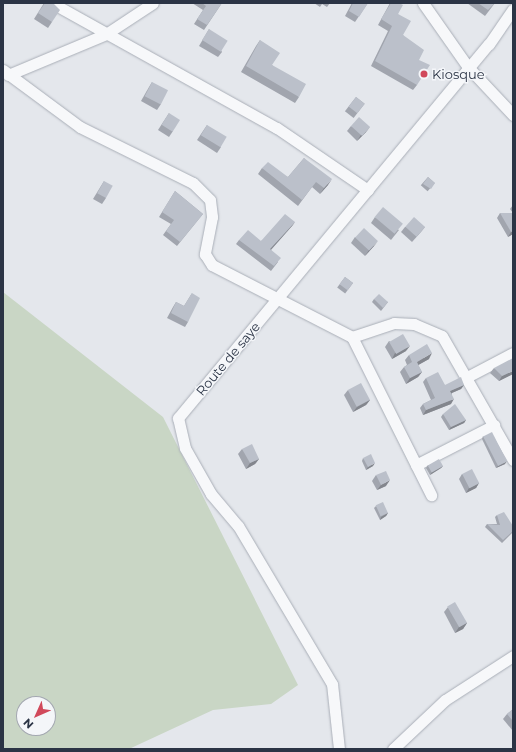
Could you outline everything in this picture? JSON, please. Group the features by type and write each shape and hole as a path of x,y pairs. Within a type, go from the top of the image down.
{"street":[{"path":"52,3 277,128 368,190"},
{"path":"6,73 106,34 153,3"},
{"path":"423,3 468,68 513,115"},
{"name":"Route de saye","path":"339,749 332,684 238,526 211,494 185,448 178,418 468,68 513,9"},
{"path":"6,73 80,127 193,183 210,200 212,217 205,254 212,265 276,300 352,337 431,495"},
{"path":"352,337 394,323 431,328 442,336 467,377 513,460"},
{"path":"467,377 513,353"},
{"path":"416,465 494,425"},
{"path":"393,749 445,700 513,656"}],"green space":[{"path":"3,292 163,417 298,685 271,704 213,710 129,749 3,749"}],"building":[{"path":"45,3 53,3 60,10 52,22 38,13"},
{"path":"202,3 222,3 207,25 197,19 206,6"},
{"path":"353,3 368,3 359,17 349,11"},
{"path":"391,3 399,3 403,5 398,14 411,21 403,35 424,50 419,60 430,65 417,85 375,61 392,26 381,19"},
{"path":"478,3 495,3 488,10"},
{"path":"209,29 228,41 221,52 202,40"},
{"path":"260,40 280,53 272,65 306,84 299,97 246,66"},
{"path":"152,82 168,90 161,104 145,96"},
{"path":"356,97 365,104 357,113 349,106"},
{"path":"169,113 180,120 173,132 162,125"},
{"path":"359,117 370,127 362,136 351,126"},
{"path":"207,125 227,137 221,147 201,135"},
{"path":"304,158 332,179 324,188 316,182 302,200 262,168 268,162 288,177"},
{"path":"428,177 435,183 431,189 423,184"},
{"path":"104,181 113,186 106,198 97,193"},
{"path":"175,191 203,214 180,242 166,231 174,220 162,212"},
{"path":"383,207 403,224 395,234 375,217"},
{"path":"500,213 513,213 513,231 511,232"},
{"path":"285,214 295,222 270,249 281,258 274,266 239,240 248,230 261,241"},
{"path":"414,217 425,227 416,237 405,227"},
{"path":"364,228 378,241 369,250 355,238"},
{"path":"345,277 353,283 348,290 340,284"},
{"path":"192,293 200,298 188,322 171,313 176,302 184,306"},
{"path":"379,294 388,302 383,308 374,299"},
{"path":"403,334 410,346 396,354 389,342"},
{"path":"427,344 432,353 417,362 422,372 410,378 404,367 412,362 409,355"},
{"path":"513,358 513,371 502,376 494,368"},
{"path":"438,372 445,385 461,377 464,385 450,391 454,399 426,410 423,404 435,398 426,378"},
{"path":"361,383 370,400 357,407 348,390"},
{"path":"455,404 466,420 451,427 443,414"},
{"path":"492,432 507,461 498,466 483,437"},
{"path":"252,444 259,459 250,463 242,449"},
{"path":"371,454 375,463 368,467 363,458"},
{"path":"439,459 443,466 432,472 428,465"},
{"path":"472,469 479,483 469,488 462,474"},
{"path":"386,471 390,480 381,485 376,475"},
{"path":"383,502 388,513 381,516 376,505"},
{"path":"504,512 513,526 513,531 503,540 487,524 500,525 497,515"},
{"path":"455,602 467,623 459,627 447,606"},
{"path":"513,709 513,721 507,714"}],"place":[{"name":"Kiosque","path":"424,74"}]}
